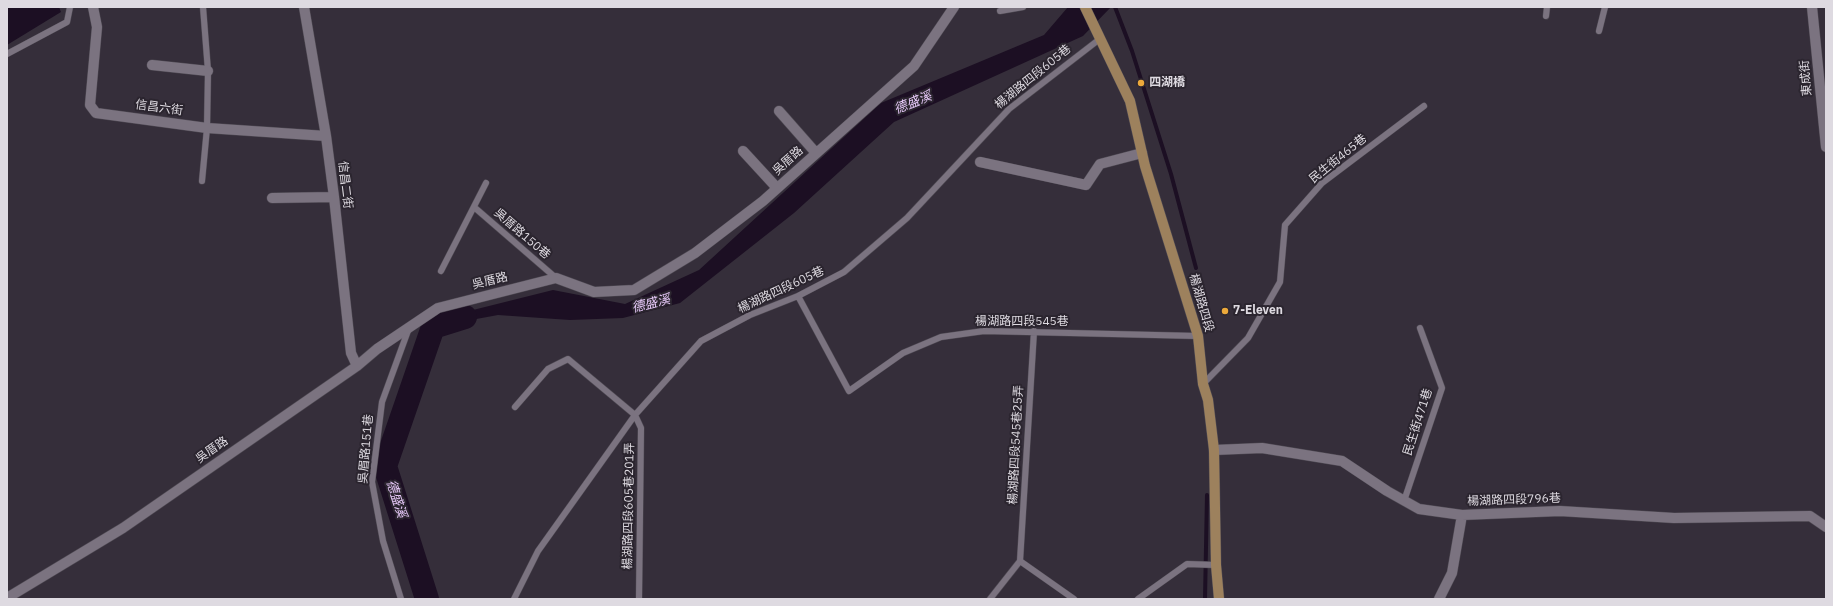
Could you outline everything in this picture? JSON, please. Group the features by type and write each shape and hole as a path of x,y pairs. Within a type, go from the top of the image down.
{"street":[{"name":"信昌六街","path":"93,7 97,27 90,105 96,113 207,128 326,136"},
{"name":"信昌二街","path":"304,7 326,136 351,353 357,366"},
{"name":"吳厝路","path":"7,598 123,528 438,308 556,278 594,292 634,290 695,253 777,188 914,66 954,7"},
{"name":"楊湖路四段","path":"1085,7 1130,101 1142,153 1198,336 1203,384 1208,400 1214,450 1216,565 1219,599"},
{"name":"東成街","path":"1812,7 1826,147"},
{"path":"152,65 208,71"},
{"path":"779,111 816,154"},
{"path":"743,151 777,188"},
{"path":"980,162 1086,185 1100,164 1142,153"},
{"path":"272,198 334,197"},
{"name":"楊湖路四段796巷","path":"1214,450 1262,448 1342,461 1419,509 1462,515 1560,511 1674,518 1810,516 1826,527"},
{"path":"1439,599 1452,573 1462,515"}],"lane":[{"path":"7,54 68,22 70,7"},
{"path":"202,181 207,128 208,71 203,7"},
{"path":"1000,11 1023,7"},
{"path":"1546,16 1547,7"},
{"path":"1599,32 1605,7"},
{"name":"楊湖路四段605巷","path":"514,599 538,551 635,415 701,341 750,315 798,296 844,272 907,218 1009,109 1101,38"},
{"name":"民生街465巷","path":"1203,384 1248,338 1280,282 1285,225 1322,183 1424,106"},
{"path":"441,272 486,183"},
{"name":"吳厝路150巷","path":"474,207 556,278"},
{"name":"楊湖路四段545巷","path":"798,296 848,391 903,353 941,337 984,331 1198,336"},
{"name":"吳眉路151巷","path":"401,599 382,541 372,482 382,402 410,327"},
{"name":"民生街471巷","path":"1404,501 1442,388 1420,328"},
{"name":"楊湖路四段545巷25弄","path":"1020,561 1034,331"},
{"path":"515,407 548,369 568,359 635,415"},
{"name":"楊湖路四段605巷201弄","path":"635,415 641,428 639,599"},
{"path":"990,599 1020,561 1074,599"},
{"path":"1138,599 1187,564 1216,565"}],"water":[{"path":"7,7 59,7 61,12 7,45"},
{"path":"1068,7 1111,7 1083,36 894,122 794,213 680,303 623,318 570,320 498,315 433,327 437,319 553,290 625,304 699,270 881,103 1044,35"}],"waterway":[{"path":"1115,7 1132,51 1171,174 1196,268"},
{"name":"德盛溪","path":"427,599 385,466 433,327 465,317"},
{"path":"1205,599 1207,495"}],"place":[{"name":"四湖橋","path":"1141,83"},
{"name":"7-Eleven","path":"1225,311"}]}
